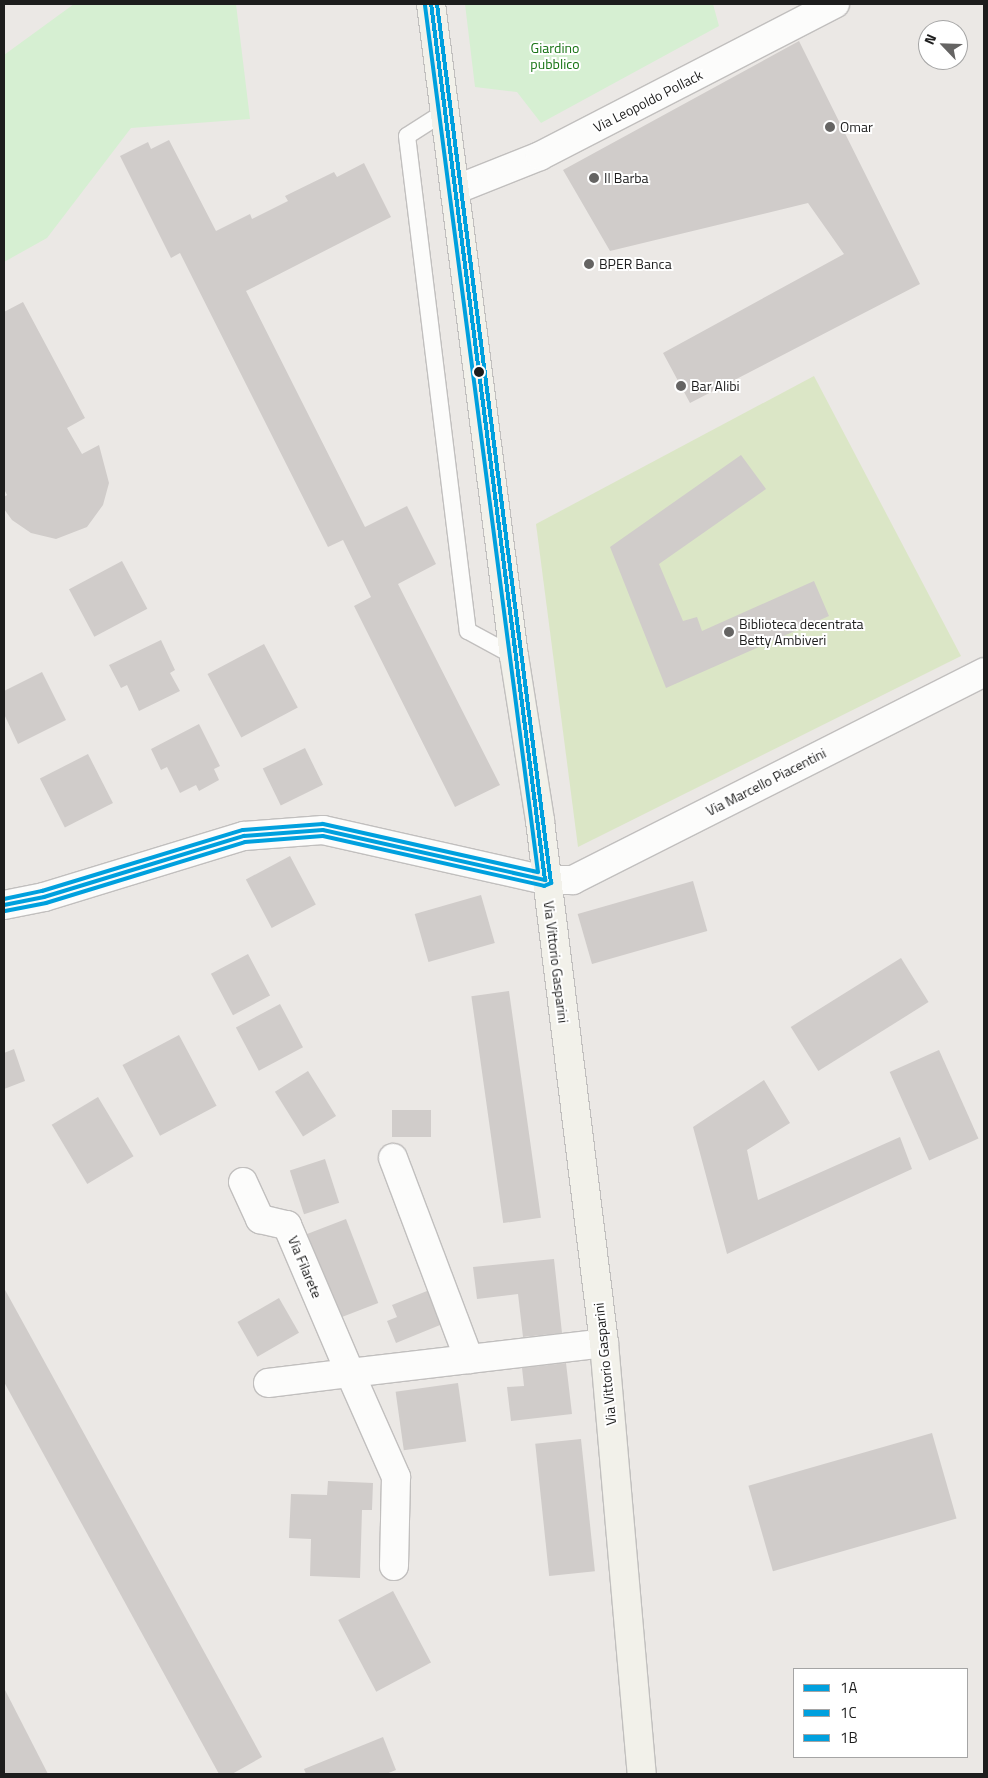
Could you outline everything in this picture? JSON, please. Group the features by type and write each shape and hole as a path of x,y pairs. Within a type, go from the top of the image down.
{"street":[{"name":"Via Vittorio Gasparini","path":"431,4 457,189 514,656 545,880 604,1343 642,1774"},
{"name":"Via Leopoldo Pollack","path":"457,189 540,156 835,4"},
{"name":"Via Marcello Piacentini","path":"4,905 44,897 244,836 323,830 545,880 573,880 984,672"},
{"path":"393,1158 469,1359"},
{"name":"Via Filarete","path":"243,1182 260,1219 287,1225 396,1477 394,1566"},
{"path":"268,1383 604,1343"}],"lane":[{"path":"446,111 407,136 468,632 514,656"}],"green space":[{"path":"74,4 236,4 250,119 131,128 47,238 4,262 4,55"},
{"name":"Giardino pubblico","path":"465,4 713,4 719,26 541,123 517,92 475,87"},
{"path":"814,376 961,656 578,847 536,524"}],"building":[{"path":"799,41 920,284 690,403 663,353 844,254 808,203 610,251 563,170"},
{"path":"169,140 216,231 250,214 252,219 288,201 285,196 334,172 337,177 364,163 391,217 246,291 365,527 407,506 436,564 398,584 500,785 455,807 354,606 371,597 343,540 328,547 180,253 171,258 120,156 148,142 151,149"},
{"path":"23,302 85,418 67,428 82,454 99,445 109,483 103,505 87,527 56,539 31,533 12,520 4,509 4,497 7,495 4,489 4,312"},
{"path":"741,455 766,489 659,564 683,621 697,617 702,631 814,581 829,616 666,688 610,547"},
{"path":"122,561 147,609 94,637 69,589"},
{"path":"161,640 175,670 170,673 180,691 139,711 127,685 121,688 109,665"},
{"path":"264,644 298,708 241,738 207,674"},
{"path":"42,672 66,720 18,744 4,714 4,691"},
{"path":"199,724 220,766 214,769 219,780 199,791 196,785 180,793 167,767 161,770 151,749"},
{"path":"305,748 323,785 281,805 263,769"},
{"path":"88,754 113,803 65,828 40,779"},
{"path":"290,856 316,905 272,928 246,879"},
{"path":"693,881 707,931 592,964 578,914"},
{"path":"481,895 495,943 428,962 415,914"},
{"path":"248,954 270,995 233,1015 211,974"},
{"path":"901,958 929,1002 818,1071 791,1027"},
{"path":"509,991 541,1218 503,1223 471,996"},
{"path":"280,1004 303,1047 259,1071 236,1027"},
{"path":"179,1035 217,1106 160,1136 122,1065"},
{"path":"14,1049 25,1081 4,1089 4,1053"},
{"path":"939,1050 978,1139 929,1161 890,1072"},
{"path":"308,1071 336,1116 303,1137 275,1092"},
{"path":"764,1080 790,1123 747,1150 758,1200 900,1137 912,1169 727,1254 693,1127"},
{"path":"98,1097 134,1156 87,1184 52,1125"},
{"path":"392,1110 431,1110 431,1137 392,1137"},
{"path":"325,1159 339,1203 304,1214 290,1170"},
{"path":"346,1219 378,1303 332,1321 299,1237"},
{"path":"554,1259 562,1333 523,1337 518,1294 477,1299 473,1267"},
{"path":"4,1288 262,1757 232,1774 219,1774 4,1382"},
{"path":"432,1289 445,1323 396,1343 387,1321 397,1317 392,1305"},
{"path":"279,1298 299,1333 257,1357 237,1322"},
{"path":"566,1363 572,1414 511,1421 507,1387 524,1386 522,1368"},
{"path":"458,1383 466,1441 404,1450 396,1392"},
{"path":"932,1433 957,1519 773,1571 748,1486"},
{"path":"581,1439 595,1571 549,1576 535,1444"},
{"path":"328,1481 373,1483 372,1510 362,1510 360,1578 310,1576 311,1539 289,1538 291,1494 327,1495"},
{"path":"393,1591 431,1663 376,1692 338,1620"},
{"path":"4,1688 48,1774 4,1774"},
{"path":"383,1737 396,1770 386,1774 306,1774 304,1769"}],"transit line":[{"name":"1A","path":"4,905 44,897 244,836 323,830 545,880 431,4"},
{"name":"1C","path":"5,911 46,903 245,842 323,836 544,886 551,883 437,4"},
{"name":"1B","path":"4,899 42,891 243,830 323,824 538,872 425,5"}],"place":[{"name":"Omar","path":"830,127"},
{"name":"Il Barba","path":"594,178"},
{"name":"BPER Banca","path":"589,264"},
{"name":"Bar Alibi","path":"681,386"},
{"name":"Biblioteca decentrata Betty Ambiveri","path":"729,632"}]}
